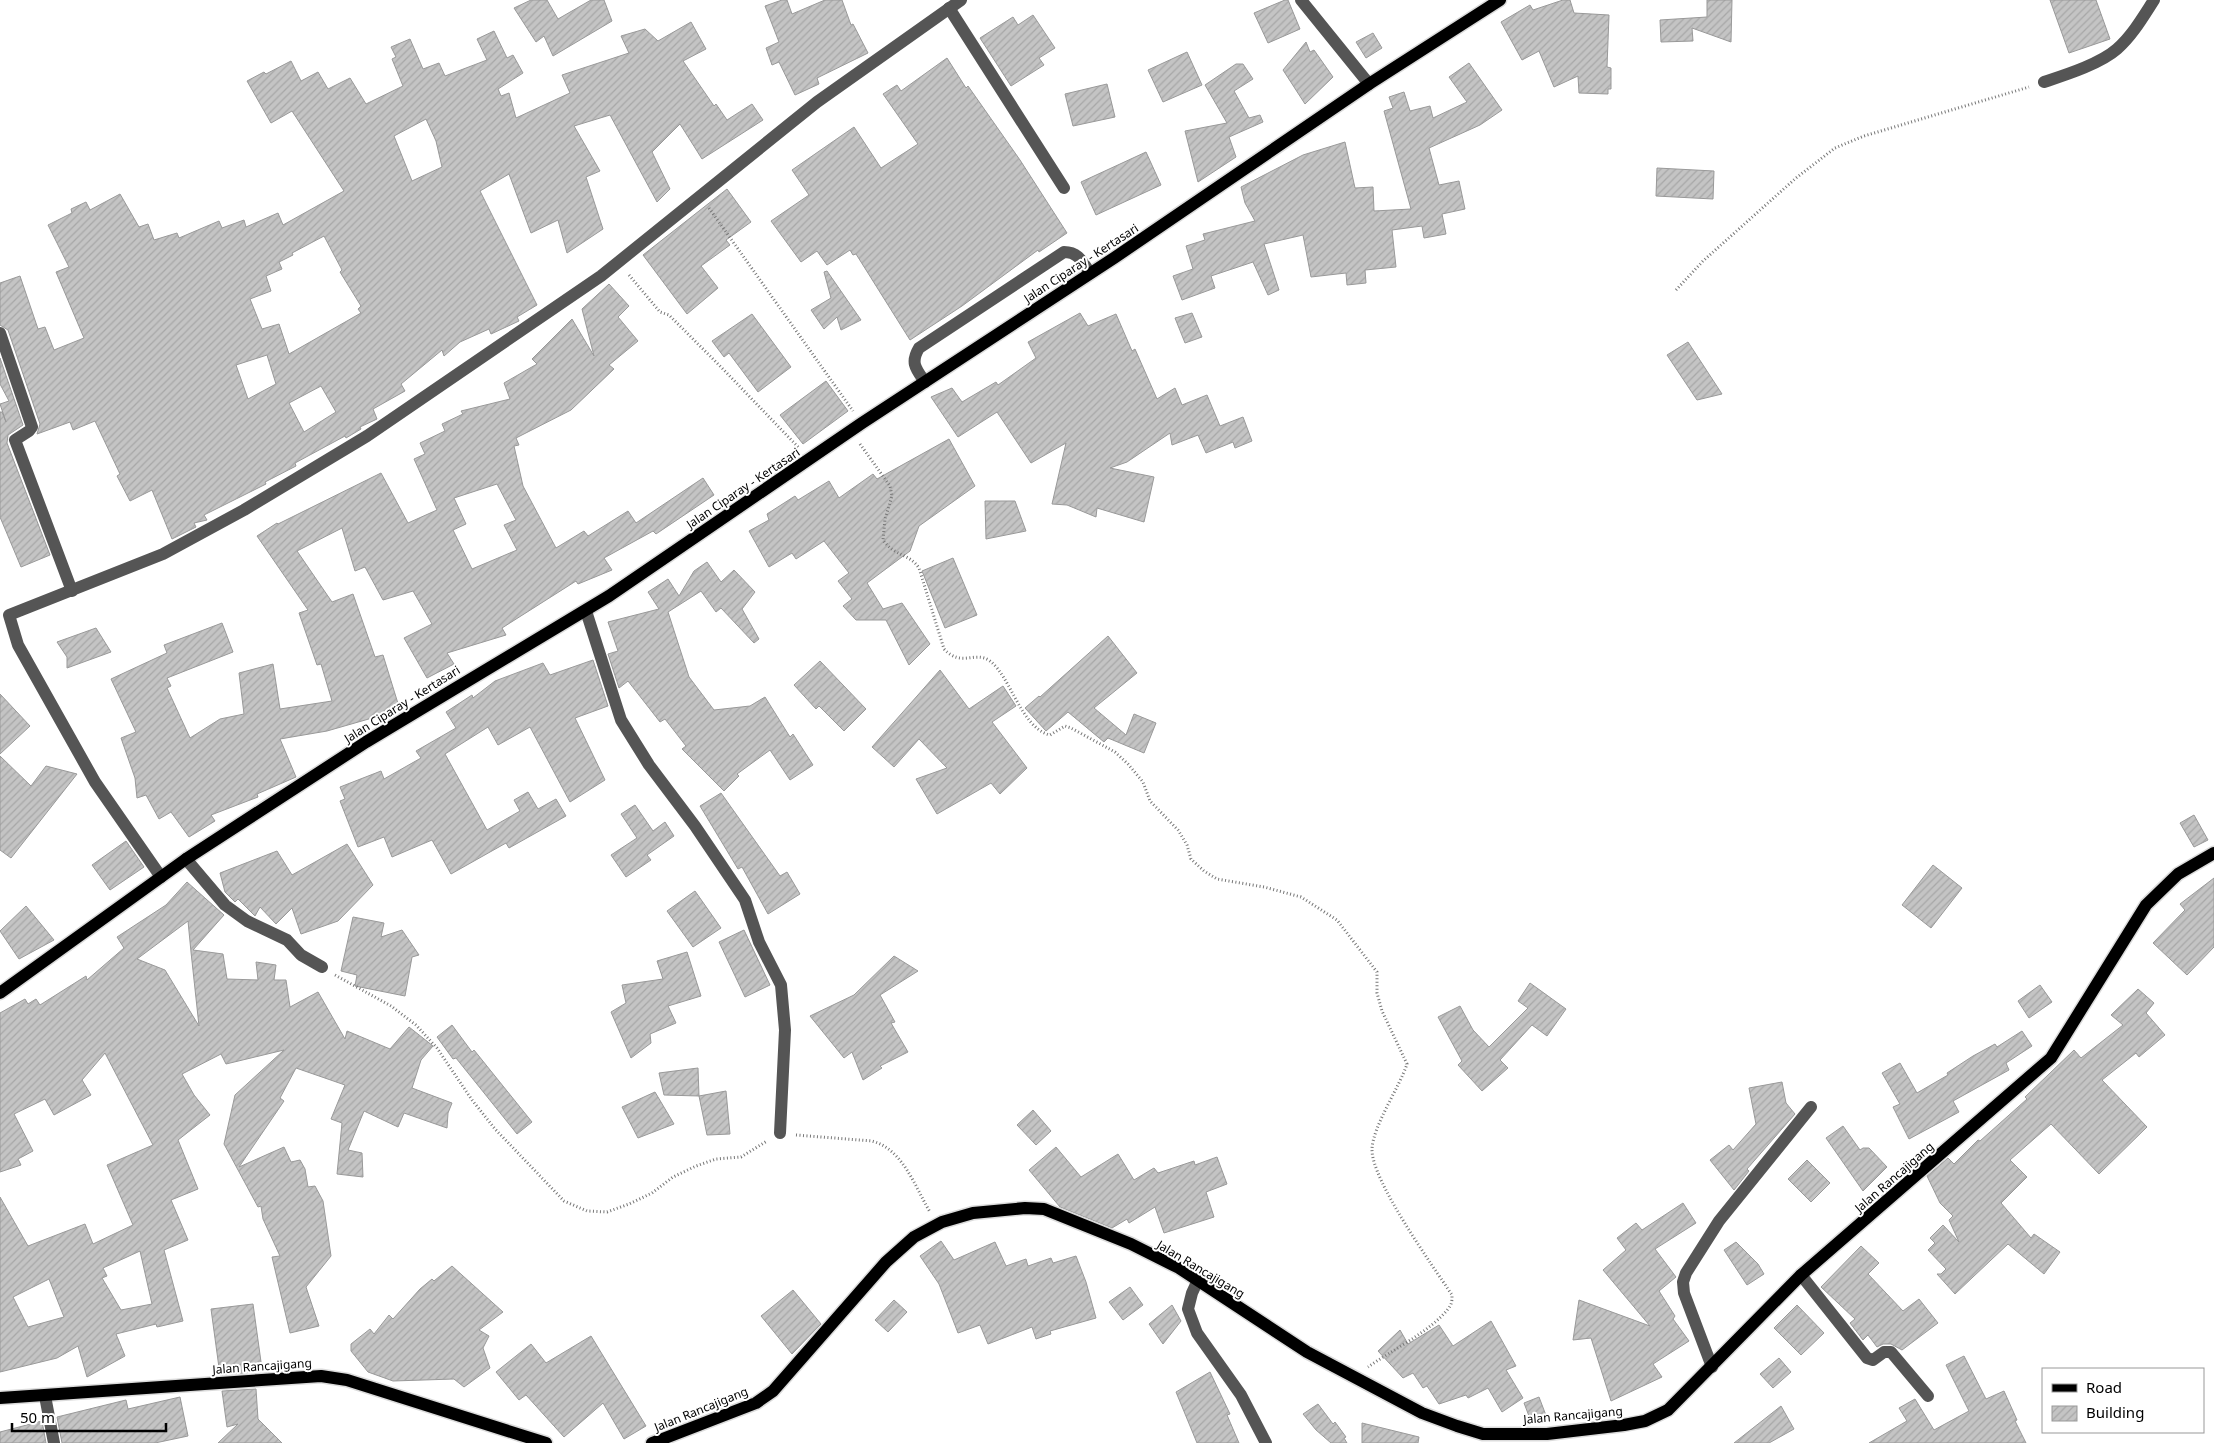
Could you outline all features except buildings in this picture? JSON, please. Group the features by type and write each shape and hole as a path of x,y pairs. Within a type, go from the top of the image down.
{"main road":[{"name":"Jalan Ciparay - Kertasari","path":"0,993 186,859 374,737 586,611 862,423 1090,273 1370,84 1500,0"},
{"name":"Jalan Rancajigang","path":"652,1443 756,1403 773,1391 886,1262 914,1237 937,1225 973,1213 1025,1208 1044,1209 1116,1236 1179,1268 1307,1352 1422,1413 1483,1434 1547,1434 1645,1420 1668,1410 1800,1275 2051,1058 2146,905 2178,874 2214,853"},
{"name":"Jalan Rancajigang","path":"0,1398 321,1376 347,1380 546,1443"}],"street":[{"path":"161,877 95,782 18,645 5,616 164,554 338,455 472,366 619,262 817,102 961,0"},
{"path":"1301,0 1370,84"},
{"path":"2044,82 2080,70 2116,50 2137,26 2154,0"},
{"path":"949,8 1064,188"},
{"path":"925,382 914,365 914,357 918,348 1064,252 1073,252 1079,257 1090,273"},
{"path":"0,333 32,427 15,440 72,591"},
{"path":"586,611 621,720 649,765 695,826 745,900 759,942 780,985 786,1030 780,1133"},
{"path":"186,859 225,905 247,921 287,940 301,955 322,967"},
{"path":"1712,1366 1684,1293 1683,1282 1686,1273 1719,1221 1811,1107"},
{"path":"1800,1275 1866,1358 1873,1360 1884,1352 1891,1352 1928,1396"},
{"path":"1198,1280 1188,1309 1197,1333 1241,1395 1266,1443"},
{"path":"45,1396 54,1443"}],"path":[{"path":"1676,290 1709,255 1796,178 1835,148 1864,136 2044,82"},
{"path":"700,196 820,367 862,423"},
{"path":"619,262 660,312 668,315 722,368 799,448 808,460"},
{"path":"851,431 890,486 892,496 885,519 883,540 895,553 912,560 919,568 944,649 951,657 960,659 981,658 990,661 1018,705 1042,732 1050,735 1065,726 1115,752 1143,782 1150,801 1178,830 1187,845 1191,859 1204,871 1217,879 1264,887 1301,897 1337,920 1377,972 1375,986 1379,1002 1406,1064 1379,1125 1372,1149 1377,1169 1391,1200 1452,1294 1452,1303 1449,1309 1435,1322 1354,1377"},
{"path":"322,967 391,1006 416,1025 437,1048 472,1100 495,1129 564,1201 587,1211 607,1212 629,1204 652,1193 673,1177 696,1166 716,1159 741,1157 780,1133 883,1144 898,1156 937,1225"}]}
